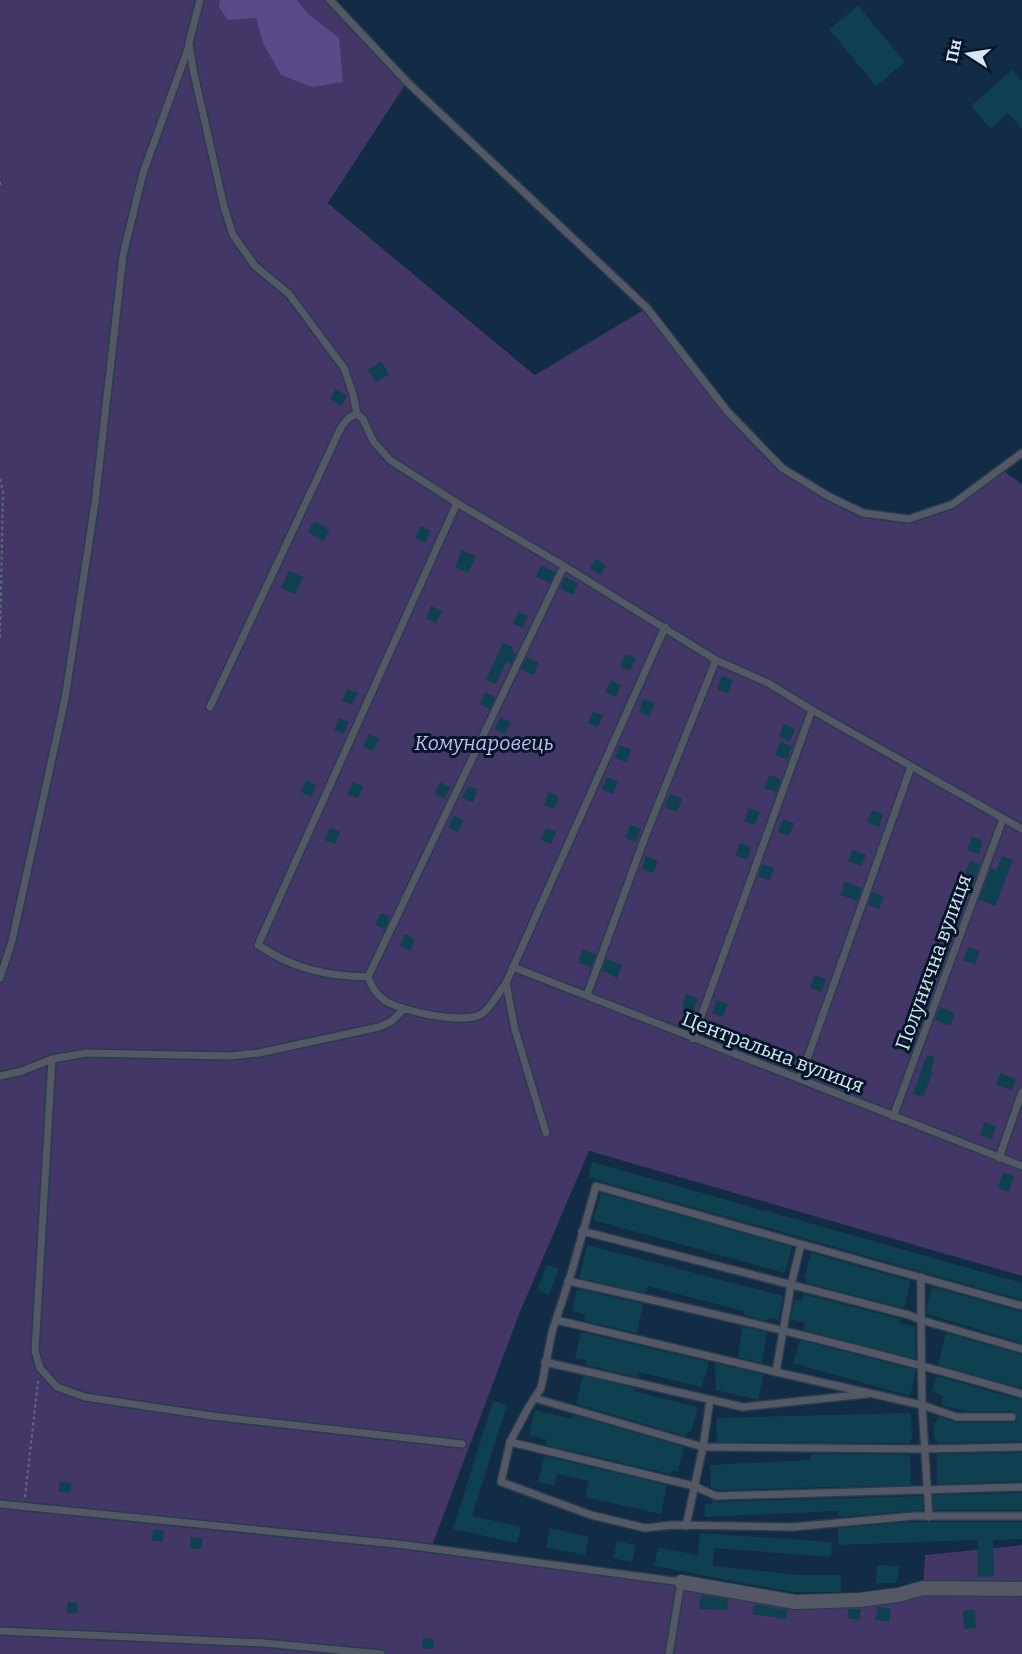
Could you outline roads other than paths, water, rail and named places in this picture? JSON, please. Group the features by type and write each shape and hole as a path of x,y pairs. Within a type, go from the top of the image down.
{"street":[{"path":"681,1582 795,1602 859,1600 898,1595 923,1588 1022,1589"}],"lane":[{"path":"0,978 12,941 64,699 95,503 123,255 143,173 189,43 200,0"},
{"path":"330,0 407,82 648,308 727,411 782,468 828,496 863,513 909,519 953,504 1022,453"},
{"path":"189,43 200,106 233,235 255,266 290,294 344,368 357,414 363,419 374,441 390,460 716,660 768,683 1022,829"},
{"path":"210,707 345,421 357,414"},
{"path":"368,977 340,976 303,968 279,959 258,945 457,503"},
{"path":"564,566 368,977 374,992 386,1002 404,1009 469,1019 483,1014 506,983 665,627"},
{"path":"586,995 645,837 716,660"},
{"path":"693,1039 812,710"},
{"path":"800,1079 911,767"},
{"name":"Полунична вулиця","path":"893,1117 1003,819"},
{"name":"Центральна вулиця","path":"513,967 1022,1166"},
{"path":"506,983 515,1030 546,1133"},
{"path":"0,1076 22,1071 52,1059 86,1053 230,1056 259,1053 379,1027 392,1021 404,1009"},
{"path":"52,1059 35,1351 40,1368 57,1387 85,1397 212,1416 462,1444"},
{"path":"999,1158 1022,1092"},
{"path":"1022,1306 596,1186 556,1320 541,1388 510,1442 501,1482 617,1522 645,1528 792,1527 929,1517 1022,1516"},
{"path":"582,1231 909,1315 1022,1349"},
{"path":"776,1372 791,1285 801,1244"},
{"path":"921,1277 922,1405 929,1517"},
{"path":"568,1281 783,1329 921,1364 1022,1394"},
{"path":"556,1320 922,1405 957,1417 1012,1417"},
{"path":"545,1362 743,1407 873,1394"},
{"path":"534,1398 703,1447 924,1449 1022,1447"},
{"path":"686,1526 703,1447 710,1400"},
{"path":"510,1442 694,1486 716,1496 1022,1487"},
{"path":"0,1504 406,1545 681,1582 669,1654"},
{"path":"0,1631 264,1643 381,1654"}],"park label":[{"name":"Комунаровець","path":"484,743"}]}
